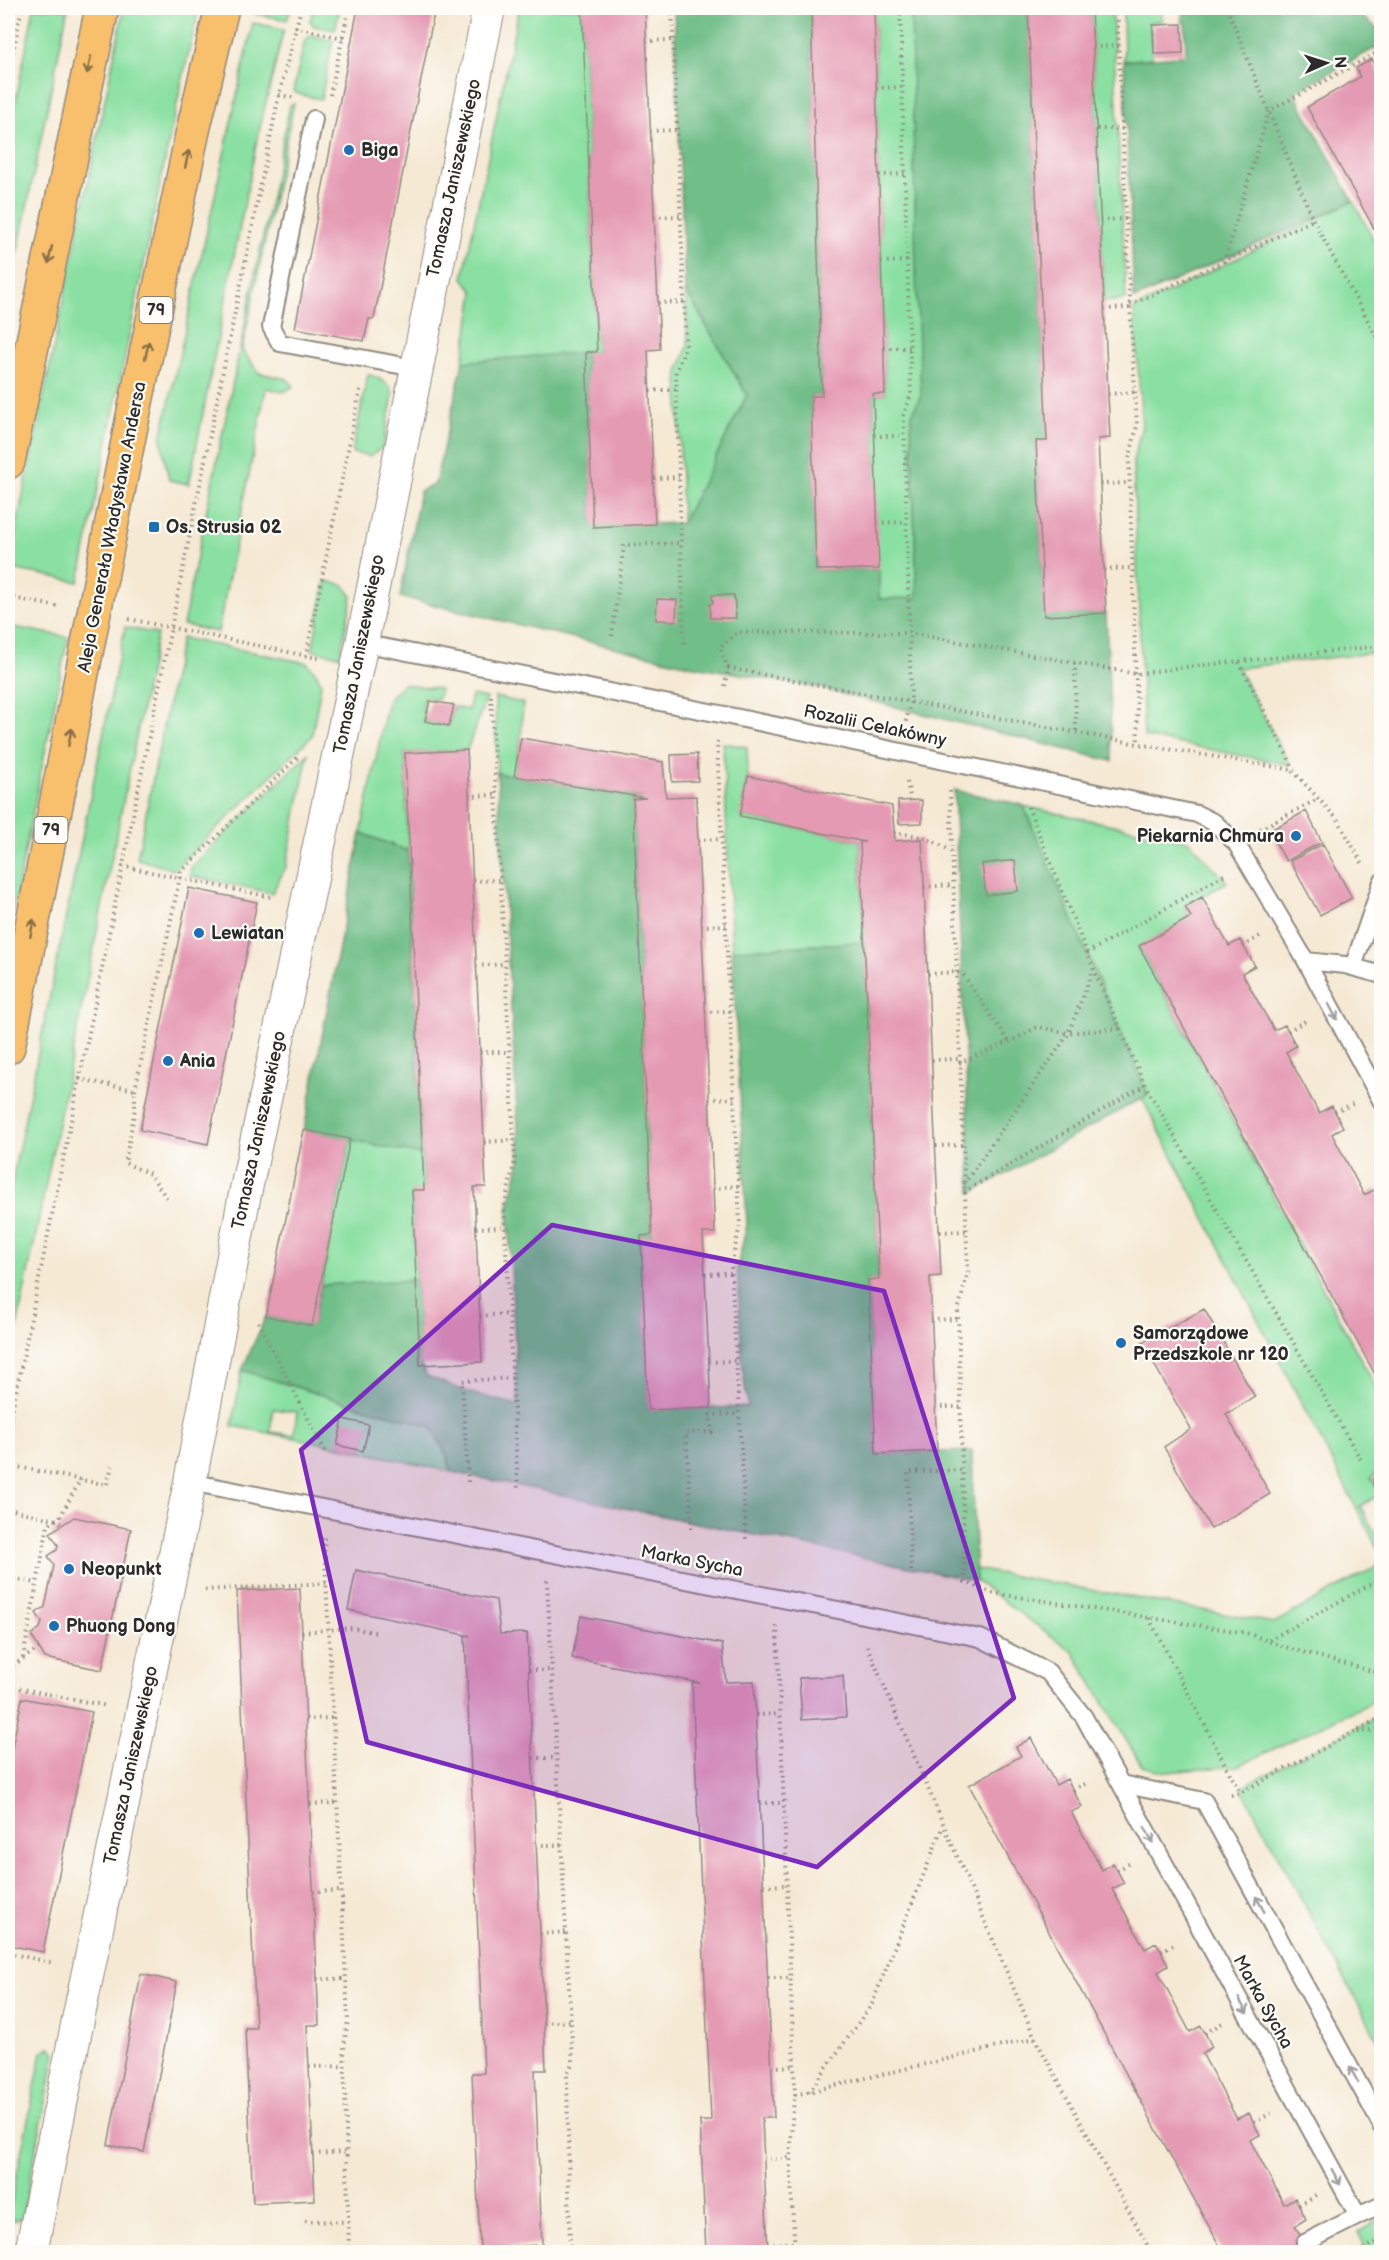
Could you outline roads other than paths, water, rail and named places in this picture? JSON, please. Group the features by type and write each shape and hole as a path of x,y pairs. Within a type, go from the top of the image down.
{"main road":[{"path":"8,462 102,8"},
{"name":"Aleja Generała Władysława Andersa","path":"8,1047 129,437 190,147 222,8"}],"street":[{"name":"Tomasza Janiszewskiego","path":"32,2253 88,1970 190,1482 244,1198 342,741 489,8"}],"lane":[{"path":"314,119 271,327 280,343 415,368"},
{"name":"Rozalii Celakówny","path":"362,643 1188,810 1215,823 1236,843 1306,961 1382,1102"},
{"path":"1353,967 1380,888"},
{"path":"1306,961 1353,967 1382,975"},
{"name":"Marka Sycha","path":"190,1482 980,1638 1048,1672 1084,1717 1358,2216"},
{"path":"1121,1784 1204,1801 1382,2126"},
{"path":"1305,2242 1382,2205"}],"place":[{"name":"Biga","path":"349,150"},
{"name":"Os. Strusia 02","path":"154,527"},
{"name":"Piekarnia Chmura","path":"1296,836"},
{"name":"Lewiatan","path":"199,933"},
{"name":"Ania","path":"168,1061"},
{"name":"Samorządowe Przedszkole nr 120","path":"1121,1343"},
{"name":"Neopunkt","path":"69,1569"},
{"name":"Phuong Dong","path":"54,1626"}]}
